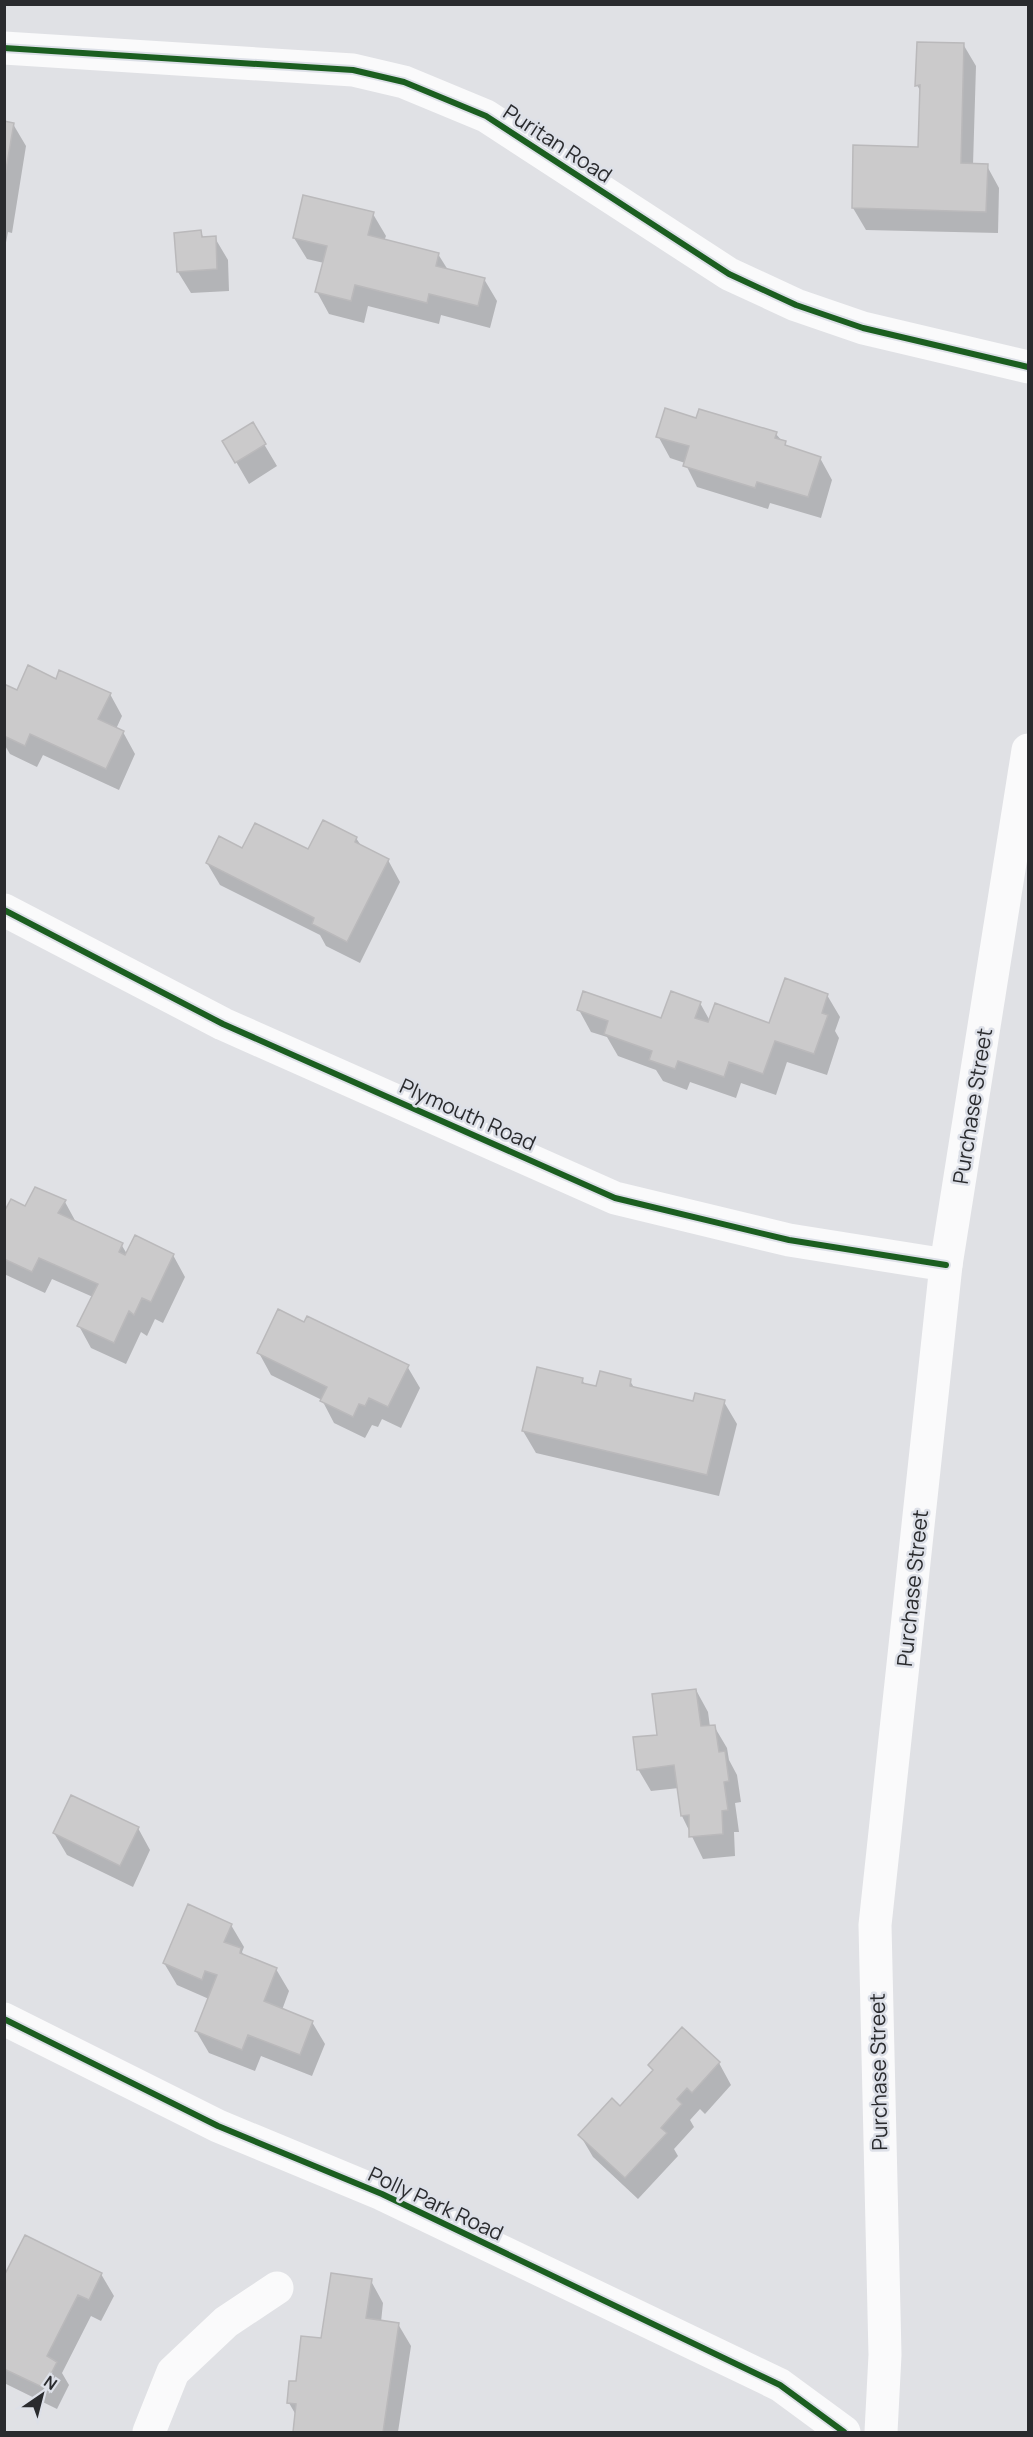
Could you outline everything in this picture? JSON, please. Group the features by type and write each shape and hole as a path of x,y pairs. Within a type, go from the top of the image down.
{"street":[{"name":"Puritan Road","path":"4,48 353,70 404,82 486,116 729,274 796,305 863,328 1029,367"},
{"name":"Purchase Street","path":"881,2433 885,2355 875,1925 946,1265 1029,750"},
{"name":"Plymouth Road","path":"4,910 223,1024 615,1198 789,1240 946,1265"},
{"name":"Polly Park Road","path":"4,2019 218,2126 382,2194 780,2385 844,2433"},
{"path":"150,2433 172,2372 226,2322 277,2288"}],"building":[{"path":"917,42 964,43 961,163 988,164 986,212 852,208 853,145 918,147 920,85 915,86"},
{"path":"4,121 14,123 4,181"},
{"path":"303,195 374,212 368,235 439,253 436,266 485,278 478,306 429,294 427,303 355,285 351,301 315,292 327,246 293,238"},
{"path":"201,230 202,237 216,236 217,269 177,272 174,233"},
{"path":"665,408 696,418 699,409 777,432 775,438 786,441 785,445 821,457 808,497 757,482 755,488 683,466 689,446 656,437"},
{"path":"253,422 266,444 235,463 222,441"},
{"path":"28,665 56,679 59,670 111,693 98,719 124,731 106,769 30,734 25,746 4,736 4,684 17,690"},
{"path":"323,820 357,837 355,842 389,859 347,942 312,924 314,918 206,863 219,836 242,848 255,823 308,849"},
{"path":"785,978 828,994 822,1013 828,1015 814,1054 775,1041 763,1074 729,1062 724,1077 678,1061 675,1069 649,1060 652,1051 604,1034 608,1021 577,1010 583,991 661,1018 671,991 701,1002 695,1018 708,1022 715,1003 769,1023"},
{"path":"35,1187 66,1200 58,1213 123,1243 119,1252 125,1255 135,1235 174,1254 151,1302 142,1298 134,1315 129,1311 114,1343 77,1326 98,1284 39,1258 32,1272 4,1259 4,1212 11,1199 25,1206"},
{"path":"278,1309 304,1322 307,1316 409,1365 388,1407 369,1398 365,1406 359,1404 353,1417 320,1401 327,1387 257,1353"},
{"path":"537,1367 583,1378 582,1383 596,1386 600,1371 631,1379 630,1386 693,1401 695,1393 725,1400 707,1475 522,1431"},
{"path":"696,1689 701,1726 715,1725 719,1752 725,1751 729,1781 724,1782 728,1810 722,1811 723,1834 689,1837 689,1815 681,1816 674,1765 637,1770 633,1737 657,1735 652,1694"},
{"path":"696,1689 701,1726 715,1725 719,1752 725,1751 729,1781 724,1782 728,1810 722,1811 723,1834 689,1837 689,1815 681,1816 674,1765 637,1770 633,1737 657,1735 652,1694"},
{"path":"71,1795 139,1827 120,1866 53,1833"},
{"path":"188,1904 232,1924 224,1942 241,1948 240,1953 277,1968 264,2001 313,2021 300,2055 248,2035 242,2050 195,2031 217,1975 205,1971 202,1980 163,1963"},
{"path":"682,2027 720,2062 692,2093 687,2088 677,2099 682,2104 661,2128 667,2133 625,2178 578,2135 612,2098 620,2106 653,2070 648,2065"},
{"path":"25,2235 102,2273 89,2300 78,2295 47,2356 57,2362 44,2388 4,2369 4,2276"},
{"path":"331,2273 372,2279 366,2318 399,2323 383,2432 293,2432 296,2404 287,2403 289,2381 296,2381 301,2336 321,2338"}],"cycle path":[{"path":"4,48 353,70 404,82 486,116 729,274 796,305 863,328 1028,367"},
{"path":"4,910 223,1024 615,1198 789,1240 946,1265"},
{"path":"4,2019 218,2126 382,2194 780,2385 844,2432"}]}
